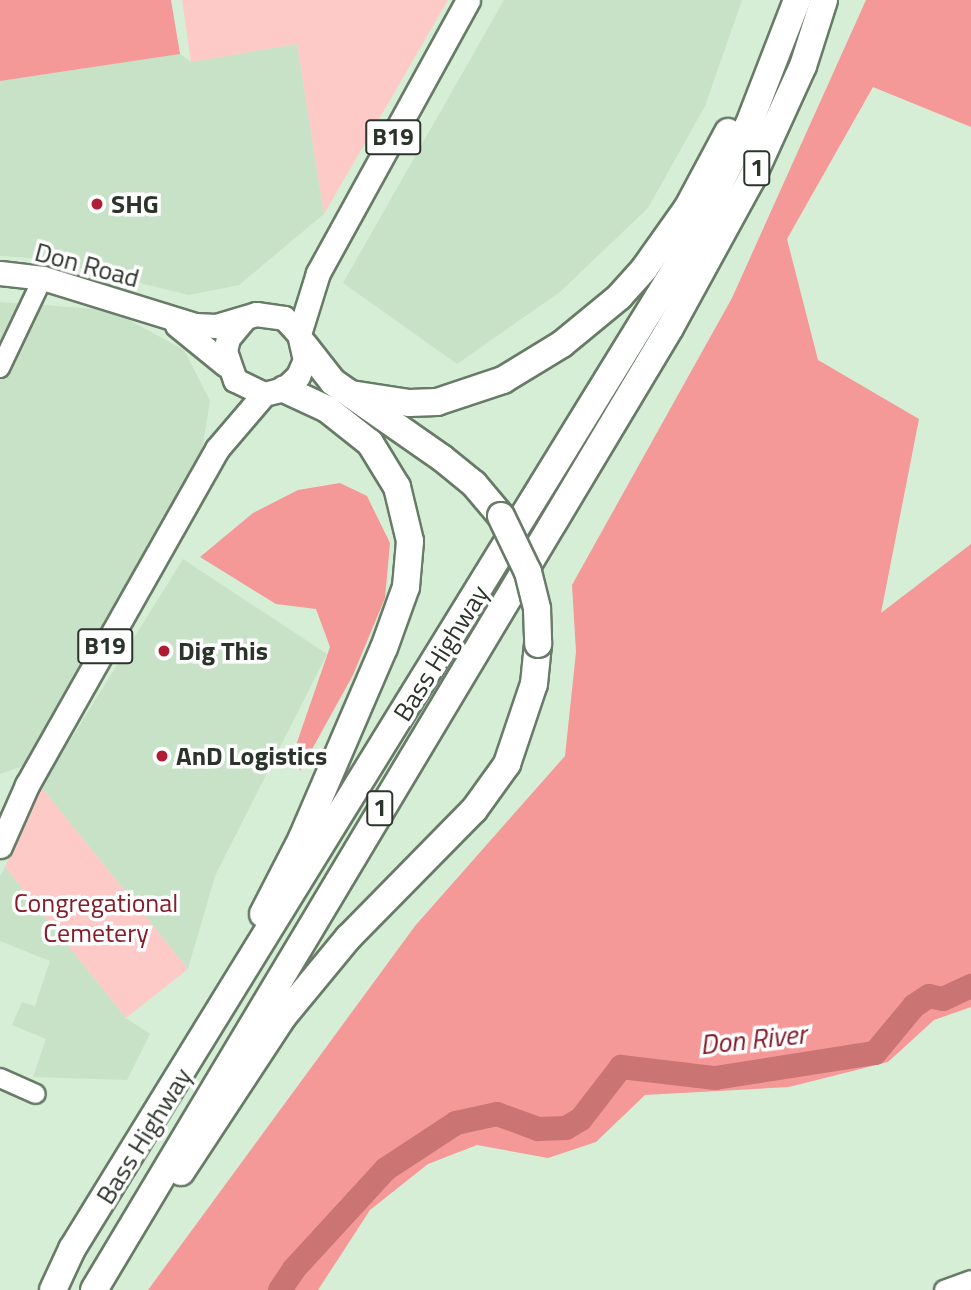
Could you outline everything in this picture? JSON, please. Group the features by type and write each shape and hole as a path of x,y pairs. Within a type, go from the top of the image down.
{"highway":[{"path":"351,394 409,404 468,394 503,380 562,344 619,297 688,207 734,120 784,0"},
{"name":"Bass Highway","path":"53,1290 72,1249 149,1129 689,247 759,102 797,0"},
{"name":"Bass Highway","path":"94,1290 670,328 751,180 803,66 824,0"},
{"path":"94,1290 200,1147 282,1018 348,938 474,810 507,764 534,684 538,644 537,609 528,572 501,516 474,484 351,394 316,365 302,340"},
{"path":"149,1129 302,838 354,723 406,587 407,519 384,462 353,426 274,392"}],"main road":[{"name":"B19","path":"217,449 274,392 299,376 302,340 318,273 468,0"},
{"name":"Don Road","path":"0,273 43,278 195,325 243,320"},
{"name":"B19","path":"0,846 27,785 217,449 233,408 228,338 243,320 270,314 318,273"},
{"path":"270,314 284,318 302,340"},
{"name":"Don Road","path":"160,315 184,329 230,372"},
{"path":"230,372 274,392"}],"street":[{"path":"0,368 43,278"},
{"path":"0,1077 36,1094"},
{"path":"944,1290 971,1280"}],"shaded area":[{"path":"0,0 171,0 180,54 0,81"},
{"path":"504,0 742,0 705,106 648,208 560,292 457,364 343,283"},
{"path":"866,0 971,0 971,127 873,87 787,239 818,360 919,419 881,613 971,544 971,1007 934,1020 888,1062 789,1087 645,1095 596,1142 548,1158 477,1145 428,1164 370,1210 318,1290 148,1290 415,926 565,756 576,652 572,585 732,298"},
{"path":"297,44 324,214 239,285 189,295 43,259 0,256 0,81 180,54 191,62"},
{"path":"0,302 111,310 184,350 210,401 202,450 34,762 0,774"},
{"path":"340,483 367,496 390,543 385,598 353,675 300,771 294,751 330,647 316,609 276,604 200,557 253,513 298,490"},
{"path":"183,559 327,654 215,876 188,969 41,787"},
{"path":"5,867 126,1018 150,1034 127,1080 33,1077 46,1039 12,1025 22,1002 35,1006 50,961 0,941 0,876"}],"green space":[{"path":"182,0 448,0 324,214 297,44 191,62"},
{"name":"Congregational Cemetery","path":"41,787 188,969 126,1018 5,867"}],"waterway":[{"name":"Don River","path":"280,1290 294,1269 386,1169 456,1123 497,1114 538,1129 566,1128 581,1119 621,1067 715,1078 875,1053 914,1006 929,996 943,999 971,986"}],"place":[{"name":"SHG","path":"97,204"},
{"name":"Dig This","path":"164,651"},
{"name":"AnD Logistics","path":"162,756"}]}
